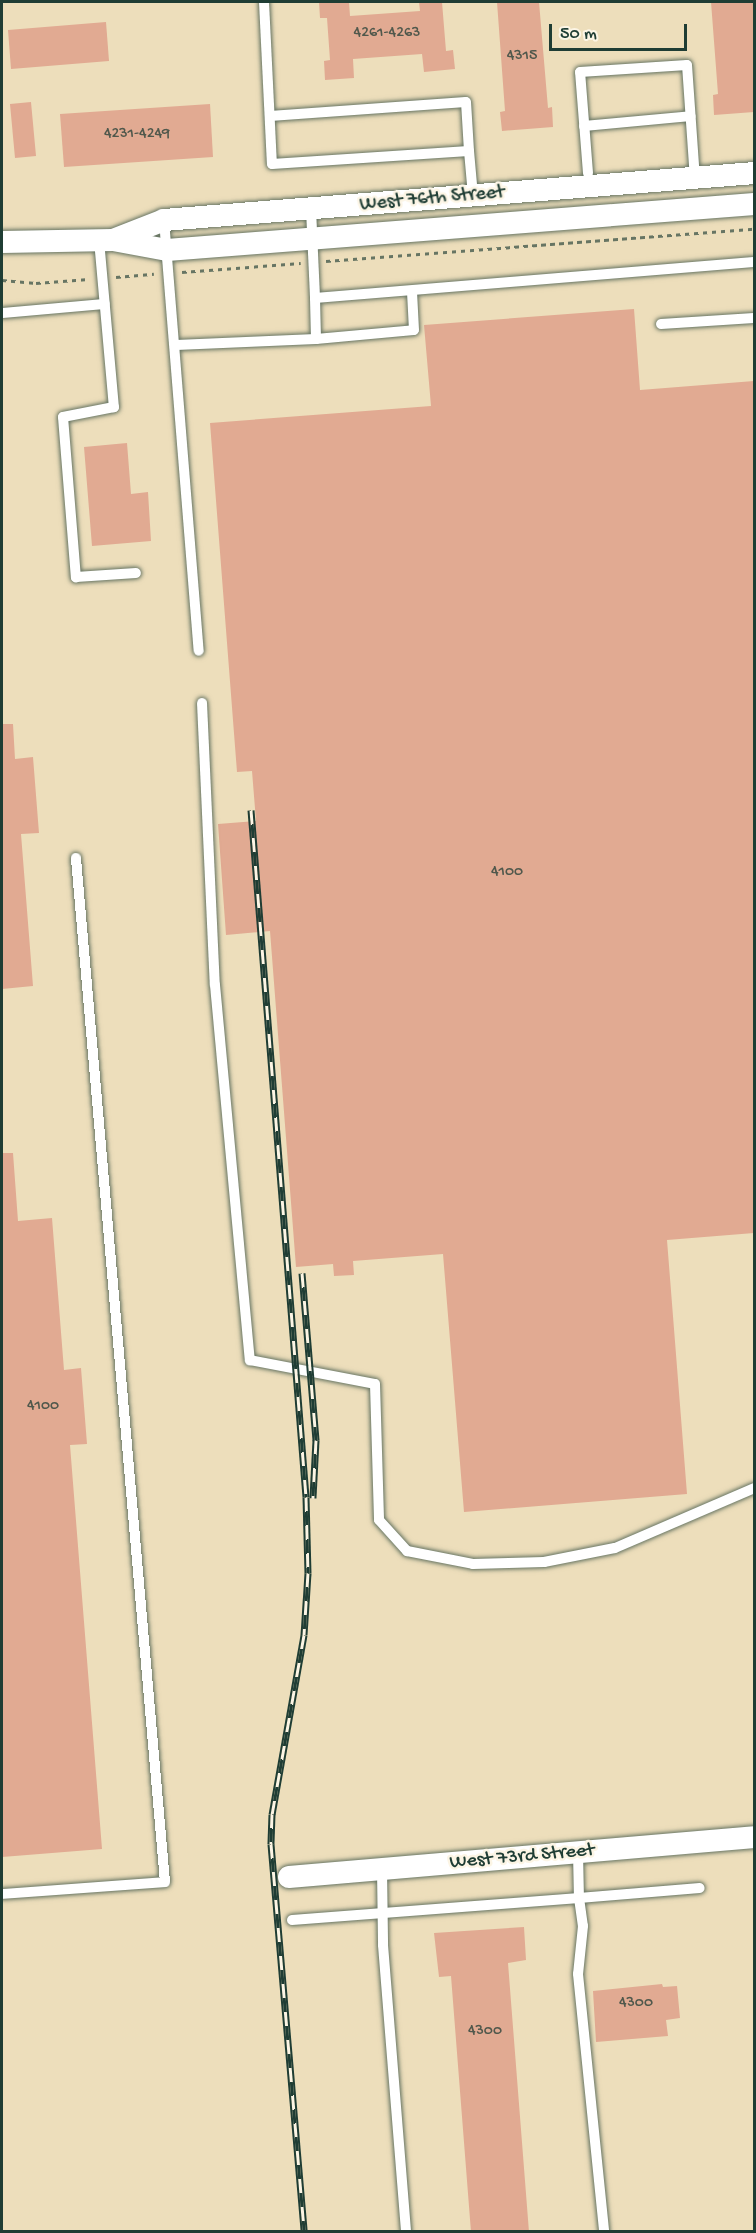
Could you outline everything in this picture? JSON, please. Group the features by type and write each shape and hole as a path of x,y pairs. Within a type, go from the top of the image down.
{"street":[{"name":"West 76th Street","path":"106,240 165,220 754,173"},
{"name":"West 76th Street","path":"2,242 106,240 167,250 754,204"},
{"name":"West 73rd Street","path":"289,1877 754,1837"}],"lane":[{"path":"264,2 272,164 470,151"},
{"path":"588,173 580,72 687,65 695,178"},
{"path":"270,116 465,102 472,196"},
{"path":"584,126 691,116"},
{"path":"311,209 316,339"},
{"path":"165,220 199,651"},
{"path":"106,240 102,278 114,407 63,417 76,577 136,573"},
{"path":"315,298 754,262"},
{"path":"176,345 316,339 414,330 412,291"},
{"path":"2,313 105,304"},
{"path":"661,324 754,318"},
{"path":"202,703 215,985 250,1360 375,1384 379,1520 407,1551 473,1564 544,1562 615,1548 754,1488"},
{"path":"2,1894 165,1882 76,858"},
{"path":"578,1852 579,1898 583,1926 578,1974 604,2232"},
{"path":"382,1869 385,1913 383,1945 406,2232"},
{"path":"292,1920 700,1888"}],"path":[{"path":"2,280 36,283 754,229"}],"building":[{"path":"319,2 349,2 350,16 420,11 419,2 442,2 446,51 453,50 455,69 424,72 422,54 353,59 354,78 325,80 324,61 330,60 327,18 320,18"},
{"path":"497,2 539,2 548,108 552,107 553,127 502,131 500,112 505,111"},
{"path":"711,2 753,2 754,112 714,115 713,95 718,94"},
{"path":"106,22 109,61 11,69 8,30"},
{"path":"31,102 36,156 15,158 10,104"},
{"path":"210,104 213,157 64,167 60,114"},
{"path":"634,309 640,390 754,381 754,1233 667,1240 687,1494 464,1512 443,1254 353,1261 354,1275 334,1276 333,1264 296,1267 270,931 226,935 218,824 256,821 252,771 237,772 210,423 431,406 424,325"},
{"path":"127,443 131,494 148,492 151,541 92,546 84,447"},
{"path":"2,724 13,724 15,759 33,757 39,833 21,834 33,986 2,989"},
{"path":"2,1153 13,1153 18,1221 52,1218 64,1370 81,1368 87,1444 70,1445 102,1849 2,1857"},
{"path":"524,1927 526,1960 508,1963 529,2232 471,2232 451,1976 439,1977 434,1933"},
{"path":"662,1984 663,1987 677,1986 680,2018 666,2020 668,2036 596,2042 593,1991"}],"railway":[{"path":"251,810 306,1497 308,1573 304,1635 272,1814 271,1844 304,2232"},
{"path":"302,1273 316,1440 313,1498"}]}
